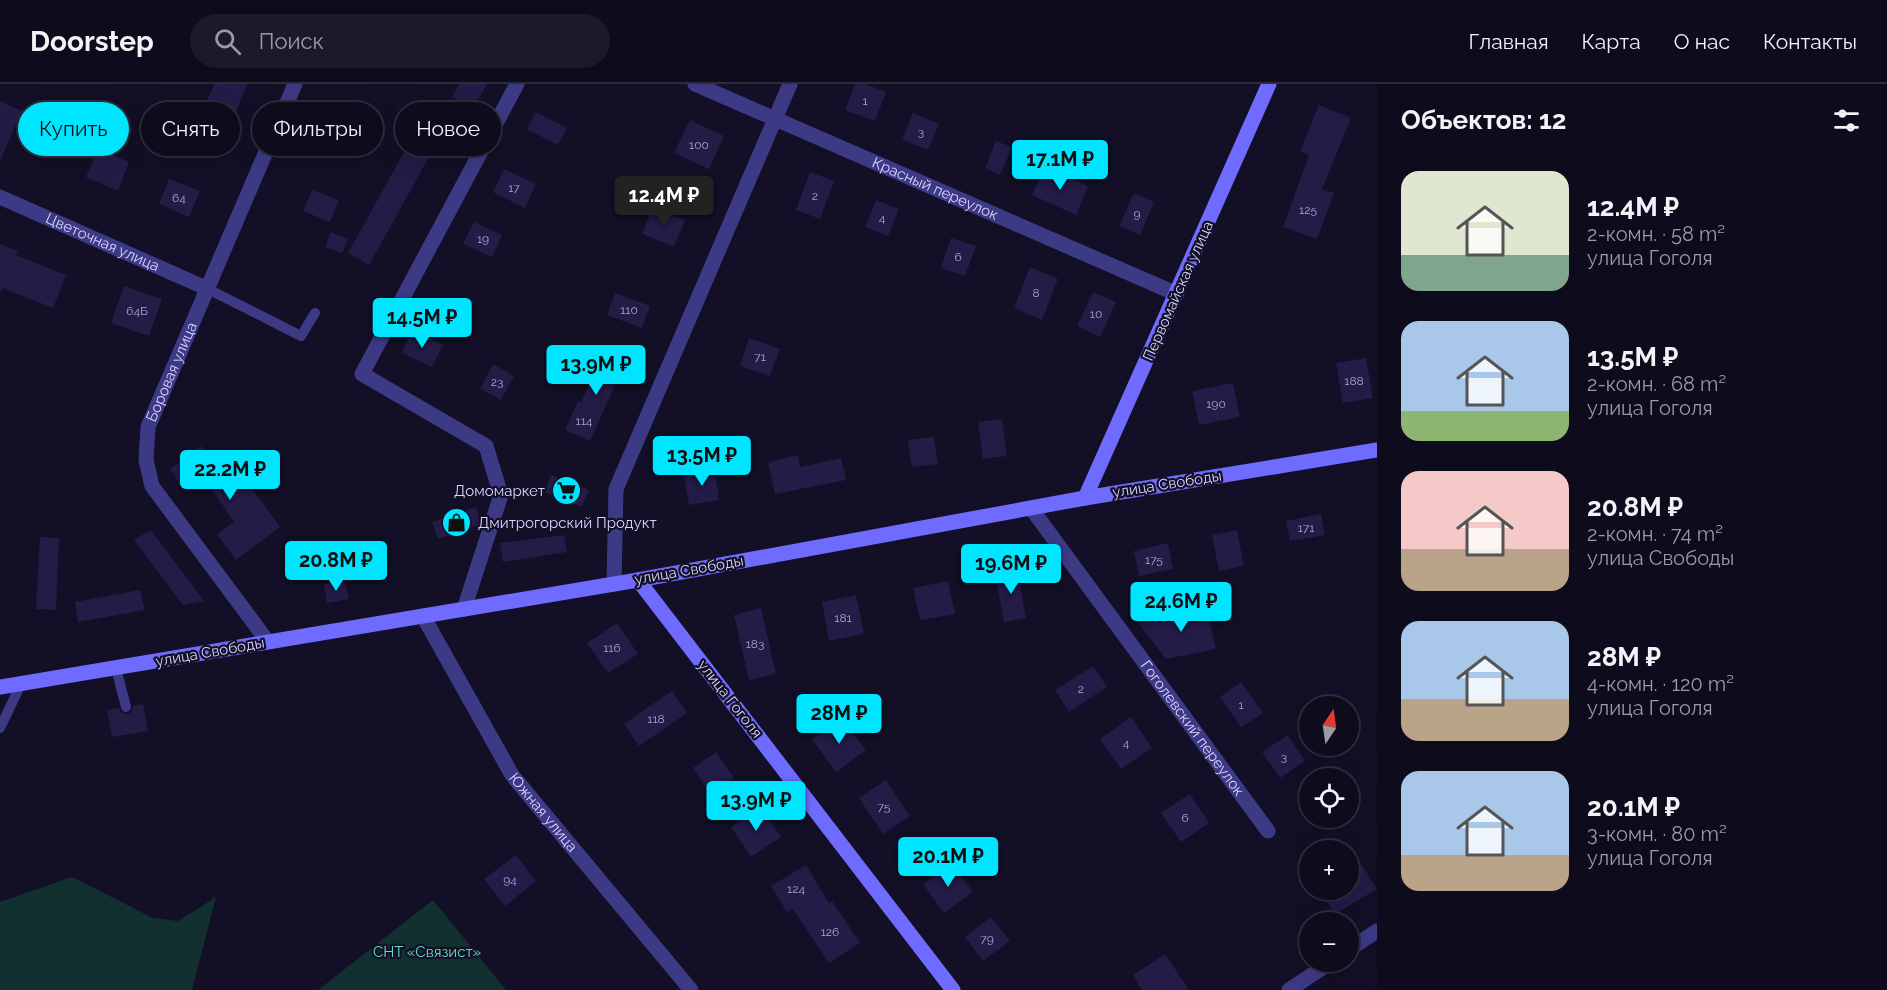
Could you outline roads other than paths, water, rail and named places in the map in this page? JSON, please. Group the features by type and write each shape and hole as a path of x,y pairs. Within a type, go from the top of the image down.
{"main road":[{"name":"Первомайская улица","path":"1085,498 1269,84"},
{"name":"улица Свободы","path":"0,687 638,580 1085,498 1377,450"},
{"name":"улица Гоголя","path":"638,580 953,990"}],"street":[{"name":"Боровая улица","path":"268,642 152,486 146,460 148,427 295,84"},
{"path":"464,609 501,495 486,446 362,374 517,84"},
{"name":"Красный переулок","path":"695,84 774,121 1177,294"},
{"path":"614,584 616,489 790,84"},
{"name":"Цветочная улица","path":"0,197 206,288"},
{"name":"Гоголевский переулок","path":"1031,508 1268,831"},
{"name":"Южная улица","path":"423,616 512,775 691,990"},
{"path":"1359,943 1377,931"},
{"path":"1289,990 1316,972"}],"lane":[{"path":"206,288 302,336 315,313"},
{"path":"116,668 126,707"},
{"path":"0,728 21,684"}],"place":[{"name":"Домомаркет","path":"566,491"},
{"name":"Дмитрогорский Продукт","path":"457,523"}],"park label":[{"name":"СНТ «Связист»","path":"427,952"}]}
